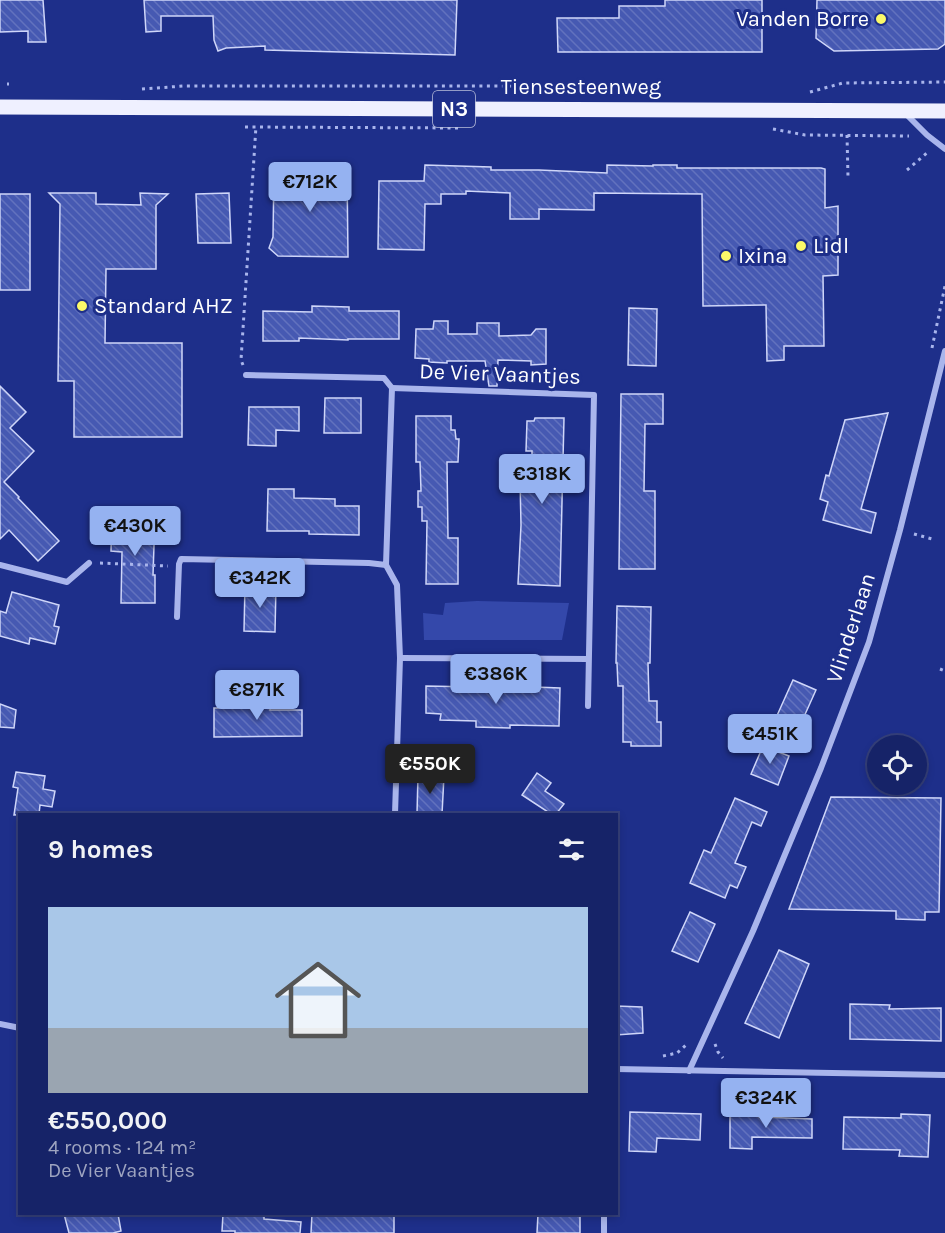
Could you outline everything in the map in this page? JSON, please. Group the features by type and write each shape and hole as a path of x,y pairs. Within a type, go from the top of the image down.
{"main road":[{"name":"Tiensesteenweg","path":"0,107 945,111"}],"street":[{"path":"903,111 927,135 945,148"},
{"name":"Vlinderlaan","path":"689,1071 753,931 821,768 868,642 881,602 945,351"},
{"name":"De Vier Vaantjes","path":"246,375 384,378 393,388 386,565 397,585 400,658 395,813"},
{"name":"De Vier Vaantjes","path":"393,388 594,395 588,706"},
{"path":"177,617 181,559 386,565"},
{"path":"0,565 67,582 89,563"},
{"path":"400,658 588,659"},
{"path":"0,1024 18,1028"},
{"path":"618,1069 945,1075"},
{"path":"604,1215 604,1233"}],"path":[{"path":"807,93 843,83 945,82"},
{"path":"146,89 184,86 557,86 608,92"},
{"path":"246,375 241,360 258,108"},
{"path":"767,128 805,135 912,136"},
{"path":"847,135 848,177"},
{"path":"907,170 929,151"},
{"path":"933,342 945,286"},
{"path":"914,534 932,539"},
{"path":"89,563 173,566"},
{"path":"849,655 862,615"},
{"path":"940,669 945,671"},
{"path":"660,1056 677,1053 688,1043"}],"shaded area":[{"path":"477,601 569,603 562,640 424,640 423,613 443,615 445,603"}],"building":[{"path":"0,0 43,0 46,42 28,42 28,31 0,32"},
{"path":"144,0 457,0 455,55 265,50 265,46 226,48 218,51 214,40 213,16 161,16 161,31 146,32"},
{"path":"665,0 762,0 762,52 558,52 557,18 619,18 619,6 665,6"},
{"name":"Vanden Borre","path":"817,0 945,0 945,44 938,49 834,51 816,38"},
{"path":"425,165 491,167 491,170 607,173 607,165 825,169 825,208 838,206 838,275 823,276 824,346 784,346 784,360 767,361 766,305 703,306 702,194 594,193 594,210 539,209 539,219 510,219 510,193 466,191 466,194 441,194 441,204 425,204 424,250 378,249 379,181 424,181"},
{"path":"274,169 347,169 348,257 278,256 269,248 273,237"},
{"name":"Standard AHZ","path":"49,193 96,193 96,204 141,205 140,193 168,194 156,205 156,269 106,269 105,343 182,343 182,437 74,437 74,381 58,381 60,204"},
{"path":"229,193 231,243 198,243 196,194"},
{"path":"0,194 30,194 30,290 0,290"},
{"path":"312,306 349,307 349,311 399,311 399,339 299,338 299,341 263,341 263,311 312,312"},
{"path":"629,308 657,309 656,366 628,365"},
{"path":"434,321 448,321 448,334 477,334 477,323 499,323 499,336 531,335 536,329 546,329 546,364 531,365 531,361 498,360 497,386 489,386 485,361 447,361 447,363 415,358 416,329 433,329"},
{"path":"0,386 26,412 10,428 34,451 4,482 59,541 38,561 9,530 0,539"},
{"path":"621,394 663,394 663,424 645,424 644,491 655,491 655,569 619,569"},
{"path":"325,398 361,398 361,433 324,433"},
{"path":"249,407 299,407 299,431 276,430 276,446 248,445"},
{"path":"888,413 861,509 876,513 871,533 823,520 828,502 820,499 845,420"},
{"path":"416,416 451,416 451,430 455,430 456,439 459,439 458,462 447,462 448,538 458,538 458,584 426,584 427,521 422,521 422,507 418,507 418,491 421,491 420,462 416,462"},
{"path":"535,418 564,418 560,586 518,584 521,525 520,480 532,480 532,451 526,451 527,421 534,421"},
{"path":"268,489 294,489 294,498 335,499 335,506 359,506 359,535 309,534 309,531 267,531"},
{"path":"112,515 155,516 153,575 155,575 155,603 121,603 122,552 111,551"},
{"path":"245,585 276,586 275,632 244,631"},
{"path":"12,592 59,605 54,626 59,627 55,644 30,638 29,644 0,636 0,611 6,613"},
{"path":"617,606 651,607 650,663 648,663 649,701 657,701 657,722 661,722 661,746 631,746 631,742 623,742 623,686 618,686 616,663"},
{"path":"793,680 816,690 798,730 775,720"},
{"path":"477,685 560,688 559,726 476,727 476,721 440,720 441,714 426,713 426,686 477,687"},
{"path":"249,700 270,700 270,710 302,710 302,736 214,737 214,708 249,708"},
{"path":"0,704 16,710 14,728 0,727"},
{"path":"763,746 789,756 778,785 751,774"},
{"path":"16,772 45,776 43,789 55,791 52,807 40,805 39,813 14,815 18,788 13,787"},
{"path":"537,773 551,783 545,791 564,804 557,813 549,813 522,795"},
{"path":"418,775 444,776 442,813 417,813"},
{"path":"831,797 941,798 939,912 925,912 925,920 896,919 896,911 789,909"},
{"path":"735,798 767,812 761,826 752,822 735,863 746,867 737,888 730,885 725,898 690,883 704,850 711,853"},
{"path":"690,912 715,924 698,962 672,951"},
{"path":"779,950 809,964 779,1038 745,1023"},
{"path":"850,1004 890,1005 889,1009 941,1008 941,1041 850,1039"},
{"path":"618,1006 642,1007 643,1033 618,1035"},
{"path":"630,1112 701,1114 700,1140 657,1138 656,1152 629,1151"},
{"path":"730,1114 812,1119 812,1138 752,1137 752,1149 730,1148"},
{"path":"901,1114 930,1115 928,1157 899,1156 900,1150 843,1149 844,1117 901,1118"},
{"path":"64,1215 118,1215 121,1231 69,1233"},
{"path":"223,1215 264,1215 264,1219 301,1222 300,1233 222,1231"},
{"path":"312,1215 394,1216 394,1233 311,1233"},
{"path":"538,1215 580,1215 580,1233 537,1233"}],"place":[{"name":"Vanden Borre","path":"881,19"},
{"name":"Lidl","path":"801,246"},
{"name":"Ixina","path":"726,256"},
{"name":"Standard AHZ","path":"82,306"}]}
